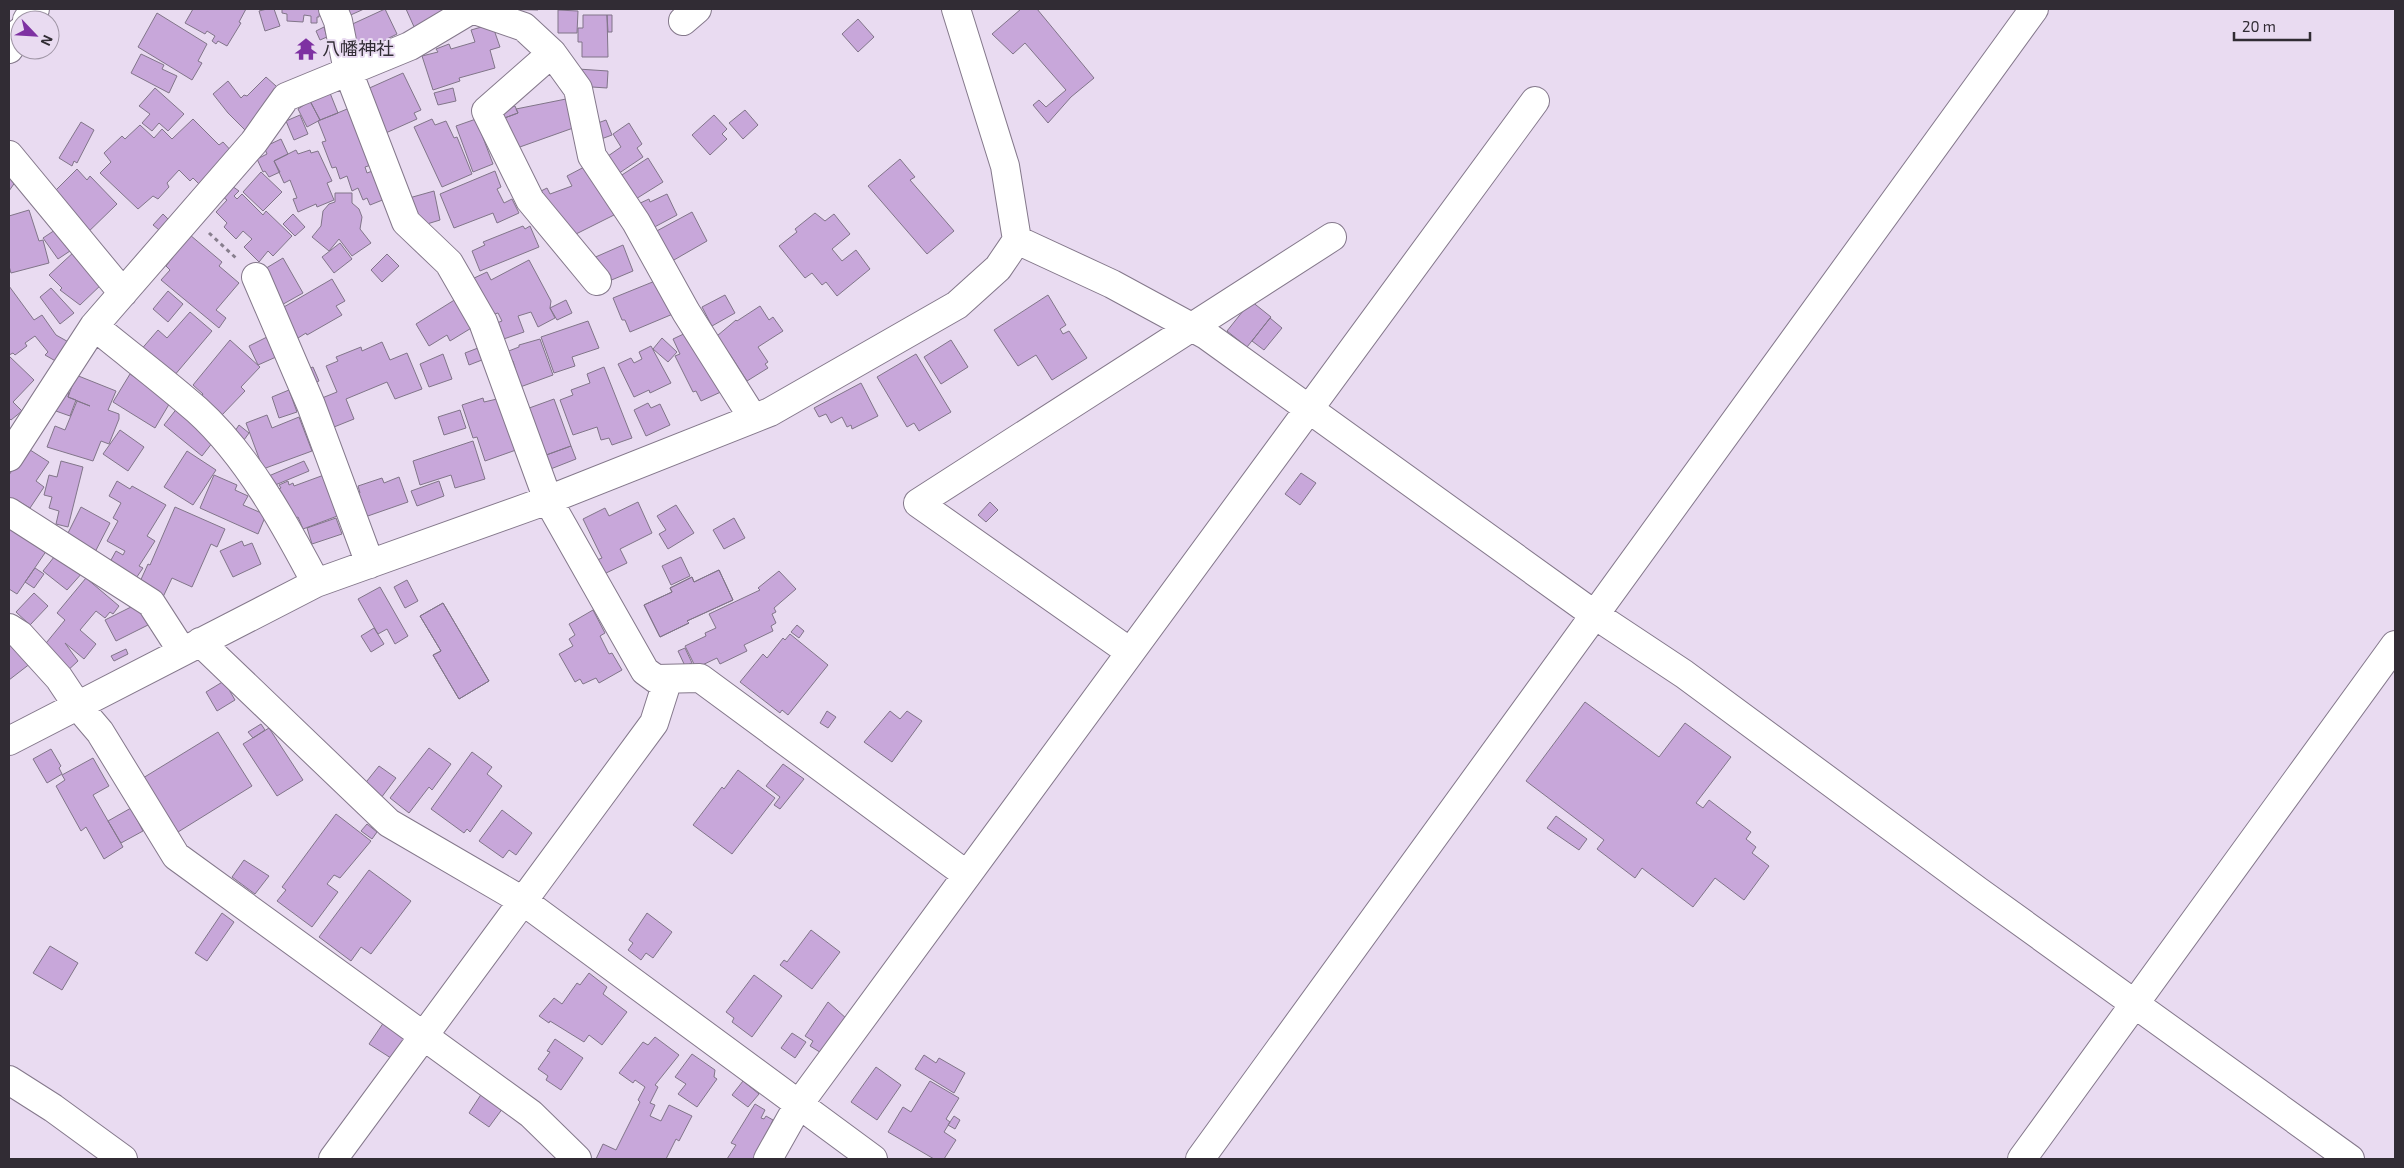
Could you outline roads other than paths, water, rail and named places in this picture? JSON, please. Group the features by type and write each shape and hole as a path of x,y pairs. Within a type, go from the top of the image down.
{"street":[{"path":"333,9 338,21 348,71 406,222 449,263 483,322 548,500 645,671 656,679 700,678 967,875"},
{"path":"9,456 94,326 254,142 286,97 410,46 472,9 524,27 552,53 578,90 592,156 636,222 686,312 753,418"},
{"path":"9,740 316,582 548,500 770,412 957,305 998,268 1017,240 1005,166 956,9"},
{"path":"1200,1159 2034,9"},
{"path":"552,53 486,112 530,200 597,281"},
{"path":"768,1159 799,1104 1534,101"},
{"path":"9,155 123,293"},
{"path":"1130,652 918,504 1332,237"},
{"path":"1017,240 1112,284 1194,327 1309,408 1594,616 1684,674 1978,891 2350,1159"},
{"path":"256,277 310,405 370,564"},
{"path":"94,326 198,411 230,447 281,518 316,582"},
{"path":"9,512 151,603 191,647 389,823 523,901 873,1159"},
{"path":"9,628 20,635 59,678 77,706 100,732 176,856 531,1114 577,1159"},
{"path":"2022,1159 2395,645"},
{"path":"333,1159 654,723 668,679"},
{"path":"9,1080 53,1108 123,1159"}],"place":[{"name":"八幡神社","path":"306,49"}]}
